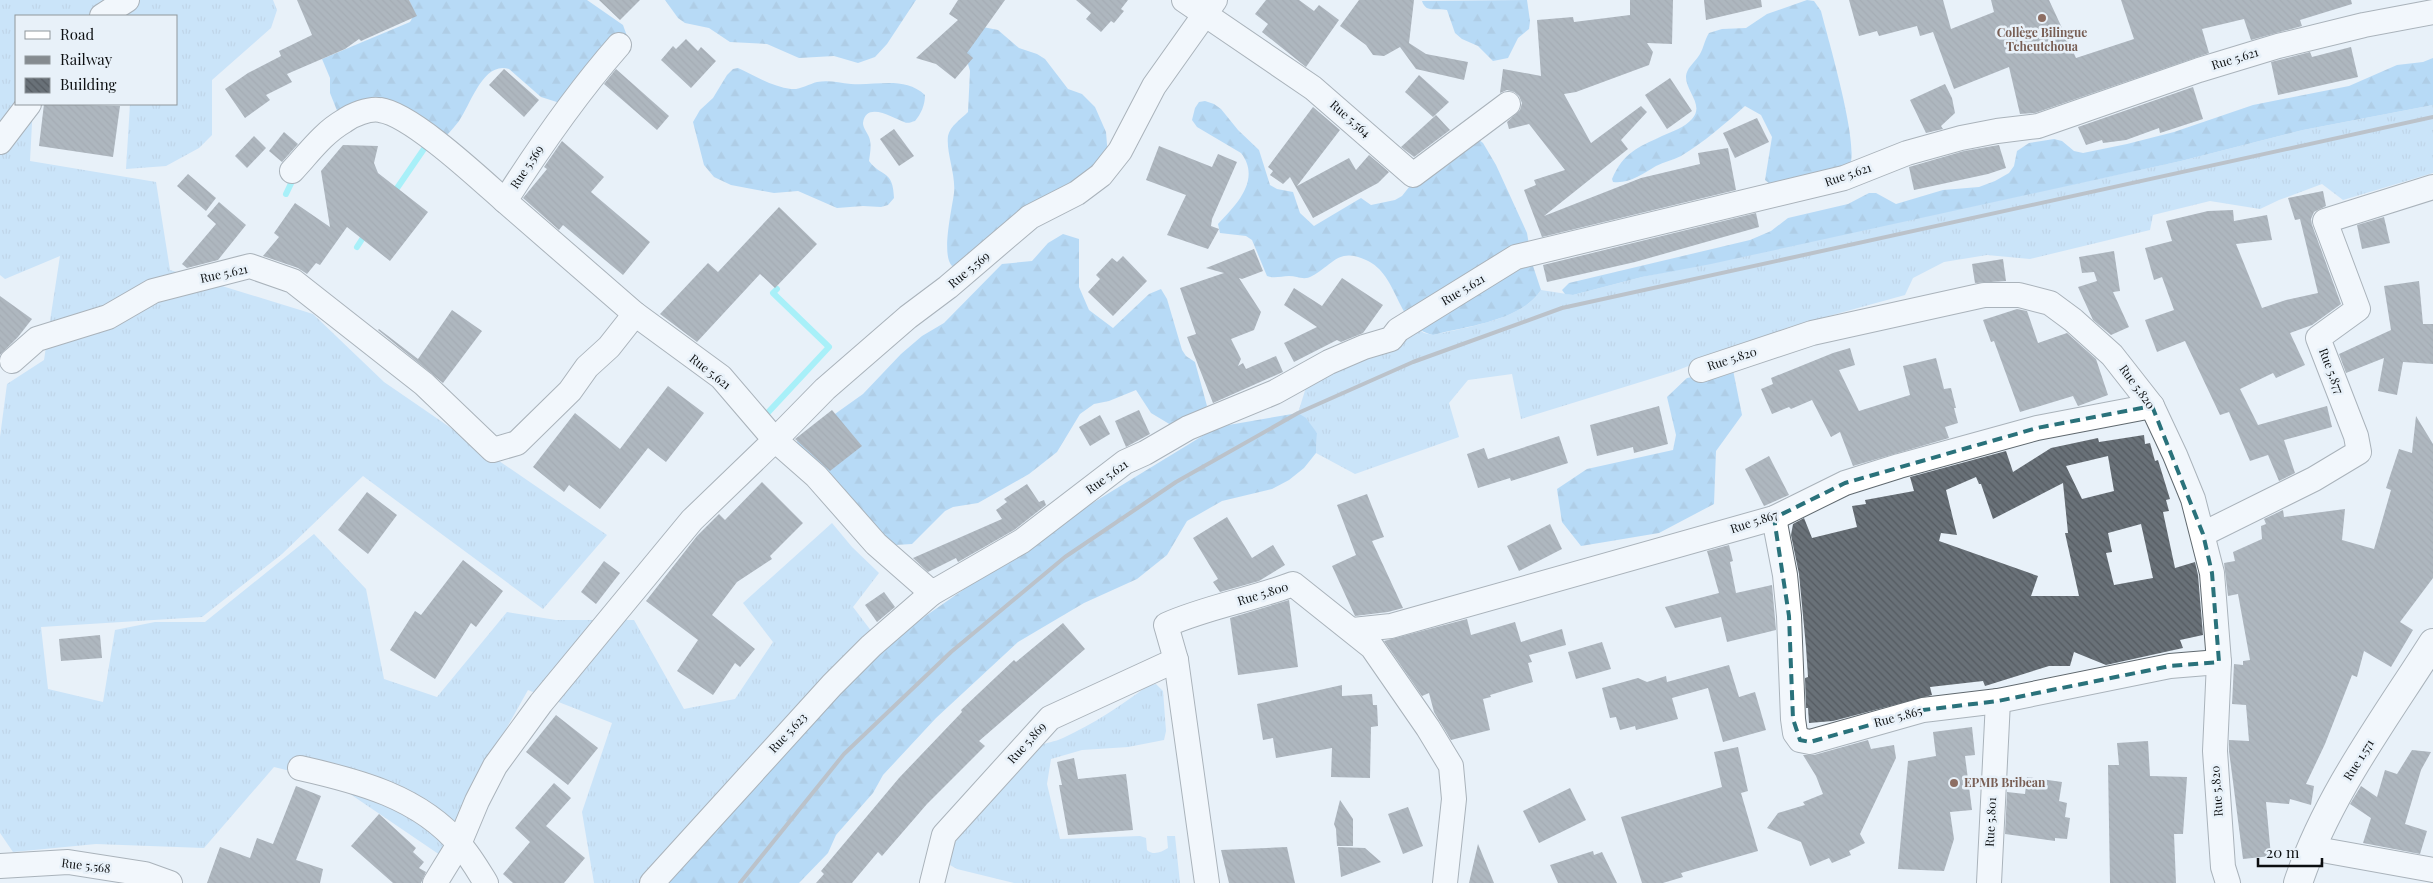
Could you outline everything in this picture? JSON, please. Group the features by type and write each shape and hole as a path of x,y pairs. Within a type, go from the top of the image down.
{"main road":[{"name":"Rue 1.571","path":"2298,883 2311,848 2336,797 2433,643"}],"street":[{"path":"104,15 127,0"},
{"name":"Rue 5.564","path":"1184,0 1210,7 1313,88 1413,175 1508,104"},
{"name":"Rue 5.569","path":"435,883 459,844 477,801 495,766 541,703 692,520 825,389 1030,217 1077,193 1101,176 1120,151 1154,86 1210,7"},
{"name":"Rue 5.621","path":"12,361 37,339 108,318 153,291 250,266 293,282 424,384 493,450 517,443 564,398 587,367 609,347 635,314 721,377 775,440 826,486 876,544 932,593 1022,541 1125,462 1145,454 1188,428 1275,392 1329,362 1364,347 1391,339 1398,330 1516,257 1844,178 1907,153 1961,138 2038,126 2199,70 2278,46 2364,25 2433,12"},
{"name":"Rue 5.569","path":"619,45 575,96 505,201 635,314"},
{"path":"0,142 28,105"},
{"path":"292,171 325,136 344,120 378,109 397,116 422,131 505,201"},
{"name":"Rue 5.877","path":"2203,534 2314,479 2359,452 2356,436 2318,338 2358,309 2325,221 2433,187"},
{"name":"Rue 5.820","path":"1701,370 1812,333 1984,295 2019,295 2050,303 2073,320 2125,368 2152,406 2186,482 2203,534 2212,573 2219,662 2214,751 2223,868 2228,883"},
{"name":"Rue 5.867","path":"1353,630 1391,626 1774,518 1845,483 1899,466 2037,428 2152,406"},
{"name":"Rue 5.865","path":"1774,518 1789,616 1793,719 1795,733 1800,740 1810,742 1923,710 1998,701 2170,666 2219,662"},
{"name":"Rue 5.800","path":"1207,883 1176,660 1166,625 1184,617 1266,594 1293,584 1372,647 1428,728 1451,766 1454,799 1445,883"},
{"name":"Rue 5.623","path":"652,883 832,685 872,646 932,593"},
{"name":"Rue 5.869","path":"932,883 944,835 1050,718 1176,660"},
{"name":"Rue 5.801","path":"1988,883 1998,701"},
{"path":"300,768 349,779 418,808 459,844 486,883"},
{"path":"2311,848 2433,870"},
{"name":"Rue 5.568","path":"0,866 68,862 145,874 170,883"}],"highlighted area":[{"path":"2152,406 2203,534 2212,573 2219,662 2170,666 1998,701 1923,710 1810,742 1800,740 1793,719 1789,616 1774,518 1845,483 2037,428"}],"green space":[{"path":"0,0 273,0 277,10 271,28 212,80 212,135 199,148 166,166 126,169 130,105 178,105 178,15 15,15 15,105 33,105 30,161 156,182 170,270 313,314 384,382 607,535 543,609 363,476 282,554 202,617 41,627 48,689 103,702 115,630 155,622 205,622 314,534 366,589 384,679 437,697 507,612 556,620 634,620 684,709 735,699 773,642 743,603 832,523 852,547 879,573 853,607 872,632 639,883 594,883 582,812 612,723 528,690 480,775 440,855 331,781 274,767 204,848 96,844 13,852 0,833 0,437 7,384 44,360 60,256 5,279 0,275"},
{"path":"409,0 587,0 623,25 628,39 560,103 541,97 509,69 500,68 492,71 485,77 459,121 446,136 381,116 338,113 330,93 330,78 322,59 410,22 413,17 413,11"},
{"path":"665,0 916,0 887,44 875,57 858,63 834,56 799,58 767,44 730,42 709,28 685,23 678,18"},
{"path":"1527,0 1530,21 1529,29 1518,38 1508,58 1493,61 1478,46 1462,39 1455,33 1447,10 1429,9 1422,1"},
{"path":"1807,0 1814,1 1821,11 1836,66 1847,114 1852,153 1850,165 1770,184 1765,180 1772,137 1761,115 1745,106 1706,139 1681,156 1656,166 1630,180 1613,182 1612,179 1621,163 1632,152 1682,127 1692,119 1695,114 1696,103 1688,87 1686,76 1689,68 1700,55 1709,33 1722,29 1746,28 1767,14"},
{"path":"983,27 998,30 1019,48 1045,59 1068,89 1082,94 1095,107 1106,132 1108,157 960,265 952,266 947,252 954,193 948,136 953,126 968,112 970,71 964,50"},
{"path":"2433,58 2433,105 2303,130 2181,161 1711,264 1642,277 1573,295 1565,294 1562,290 1569,283 1750,240 1771,231 1788,218 1848,204 1869,193 1876,193 1896,204 1943,190 1979,187 2009,173 2014,166 2017,151 2029,143 2054,139 2062,141 2074,151 2083,153 2127,144 2174,132 2253,105 2349,86 2397,65 2423,62"},
{"path":"738,68 771,84 784,88 798,89 822,81 851,84 890,83 917,89 925,95 922,109 915,121 905,123 888,115 875,112 865,116 863,125 870,143 869,161 892,182 894,198 888,205 881,207 837,208 798,191 774,193 731,185 714,177 704,165 693,122 700,110 713,98 727,75 733,69"},
{"path":"1205,101 1221,109 1238,130 1259,150 1270,185 1277,189 1293,192 1300,213 1314,226 1361,198 1371,205 1395,200 1402,196 1417,177 1478,139 1483,143 1496,165 1527,233 1532,263 1541,290 1520,309 1507,315 1492,321 1433,335 1421,330 1411,322 1385,277 1377,267 1366,260 1349,255 1342,256 1319,272 1306,278 1267,276 1252,240 1246,236 1220,233 1218,224 1244,192 1249,173 1247,163 1241,153 1197,127 1192,120 1195,108 1199,102"},
{"path":"2433,105 2433,173 2343,200 2322,184 2260,209 2210,201 2153,215 2150,230 2030,259 1987,255 1944,262 1913,278 1905,295 1789,327 1673,372 1521,419 1512,374 1468,380 1449,403 1459,437 1355,474 1316,453 1317,433 1298,413 1308,381 1410,323 1424,333 1433,335 1492,321 1507,315 1521,309 1541,290 1573,295 1642,277 2181,161 2303,130"},
{"path":"1063,234 1079,239 1079,287 1089,310 1113,328 1149,294 1161,289 1167,299 1182,350 1186,356 1195,362 1207,406 1201,411 1171,425 1151,413 1136,390 1109,401 1094,404 1080,414 1057,452 1029,474 978,503 953,507 945,511 912,544 895,545 883,538 800,456 797,441 863,394 901,354 922,336 944,323 1002,264 1032,261 1048,243"},
{"path":"1733,370 1742,415 1716,451 1714,504 1659,533 1581,546 1562,522 1557,489 1587,469 1673,450 1676,435 1667,397 1687,378"},
{"path":"1298,413 1306,418 1317,433 1316,453 1304,468 1289,480 1272,489 1222,501 1187,521 1167,555 1137,579 1084,603 1018,642 936,718 883,775 873,793 836,835 828,853 799,883 639,883 819,690 1055,526 1217,427"},
{"path":"1156,684 1163,691 1166,731 1164,740 1128,747 1082,750 1051,759 1047,784 1060,839 1140,836 1146,838 1147,850 1155,853 1168,848 1167,836 1175,836 1180,883 1014,883 957,869 950,865 953,845 975,815 1037,747 1085,727 1117,708 1147,686"}],"building":[{"path":"297,0 409,0 417,16 361,41 359,39 345,49 287,74 292,82 266,95 270,100 245,118 225,89 248,73 281,56 279,51 312,35"},
{"path":"599,0 640,0 620,20"},
{"path":"958,0 1005,0 967,53 973,58 955,79 936,64 916,58 958,20 949,14"},
{"path":"1076,0 1128,0 1121,9 1124,11 1114,23 1111,21 1101,32 1086,19 1091,13"},
{"path":"1266,0 1299,0 1314,11 1319,5 1339,20 1306,67 1262,32 1268,24 1255,14"},
{"path":"1359,0 1414,0 1409,43 1426,54 1468,62 1464,80 1416,69 1400,47 1384,56 1373,55 1366,45 1340,26"},
{"path":"1630,0 1673,0 1672,44 1647,43 1653,52 1649,65 1576,92 1564,94 1591,143 1641,106 1647,112 1621,140 1628,149 1544,216 1641,178 1700,164 1698,153 1728,148 1736,190 1542,237 1524,190 1536,185 1534,180 1565,170 1529,124 1509,129 1507,122 1520,110 1522,103 1519,96 1514,92 1507,90 1500,93 1503,69 1541,76 1537,20 1573,17 1574,22 1630,15"},
{"path":"1704,0 1761,0 1762,7 1706,20"},
{"path":"1849,0 1943,0 1951,29 1994,12 1991,0 2049,0 2076,58 2134,39 2121,0 2351,0 2352,4 2300,20 2302,26 2251,40 2244,19 2202,29 2209,53 2035,113 2020,114 2009,67 1954,89 1933,32 1920,36 1917,26 1879,36 1877,31 1859,36"},
{"path":"686,39 698,51 701,47 716,61 691,88 661,60 673,46 676,49"},
{"path":"2351,47 2358,77 2278,95 2271,62 2310,52 2312,57"},
{"path":"504,69 539,100 524,117 489,85"},
{"path":"616,69 669,116 657,130 604,84"},
{"path":"1419,75 1449,102 1433,117 1405,92"},
{"path":"1670,78 1692,111 1667,129 1645,95"},
{"path":"1945,84 1952,98 1955,113 1941,126 1943,129 1926,133 1910,100"},
{"path":"2193,87 2203,119 2160,133 2159,128 2126,140 2103,143 2102,140 2086,145 2078,127"},
{"path":"44,105 120,106 113,157 39,146"},
{"path":"1313,107 1340,130 1297,186 1349,158 1356,170 1369,155 1389,172 1378,183 1313,218 1290,177 1283,184 1270,175 1273,171 1268,167"},
{"path":"1436,115 1450,130 1414,157 1401,147"},
{"path":"1757,118 1769,142 1735,158 1723,133"},
{"path":"894,129 914,156 899,166 880,139"},
{"path":"284,132 298,144 282,162 269,151"},
{"path":"254,136 266,148 247,168 235,156"},
{"path":"562,141 604,177 591,192 650,242 623,275 563,225 559,230 523,198 547,169 544,167"},
{"path":"343,145 378,146 374,163 378,173 428,212 390,261 347,227 320,265 316,263 307,274 298,268 263,256 279,237 274,233 295,203 330,227 321,171"},
{"path":"1999,145 2006,168 1988,174 1914,190 1909,167 1964,151"},
{"path":"1159,146 1212,167 1218,154 1237,162 1212,219 1211,226 1219,229 1208,249 1167,235 1186,195 1146,180"},
{"path":"188,174 216,198 206,211 177,186"},
{"path":"2323,191 2326,206 2314,212 2311,219 2341,304 2312,325 2290,333 2305,365 2276,378 2273,373 2240,389 2258,425 2327,406 2332,427 2284,440 2295,473 2279,481 2268,455 2250,461 2229,412 2220,415 2185,341 2157,352 2145,320 2174,310 2162,277 2154,280 2145,248 2172,241 2166,221 2208,211 2233,210 2234,221 2267,215 2272,240 2236,244 2262,308 2286,300 2318,293 2300,219 2295,220 2288,198"},
{"path":"219,202 246,225 218,260 187,268 182,264 216,224 207,216"},
{"path":"779,207 817,244 775,288 760,274 697,342 660,314 708,263 718,272"},
{"path":"1756,213 1759,227 1635,262 1547,282 1543,265"},
{"path":"2384,217 2390,243 2362,249 2357,225"},
{"path":"1254,249 1263,271 1242,279 1239,278 1261,312 1254,330 1231,339 1241,359 1238,366 1243,363 1246,369 1276,356 1283,372 1213,403 1187,337 1196,334 1180,288 1224,273 1206,268"},
{"path":"2114,251 2120,291 2113,292 2129,327 2111,335 2093,320 2078,287 2097,281 2094,272 2082,273 2079,257"},
{"path":"1123,256 1147,281 1113,316 1088,292 1100,279 1096,275 1112,258 1117,262"},
{"path":"2003,259 2006,281 1975,283 1972,264"},
{"path":"1342,278 1383,305 1363,333 1341,342 1337,340 1294,362 1284,343 1317,327 1284,305 1294,288 1322,306"},
{"path":"2419,281 2423,324 2433,324 2433,364 2403,362 2397,395 2378,391 2384,358 2346,373 2339,354 2391,330 2384,286"},
{"path":"0,296 32,319 0,355"},
{"path":"2017,309 2027,311 2038,343 2067,333 2096,359 2108,395 2078,406 2073,396 2020,412 1994,341 1991,342 1983,320"},
{"path":"452,310 482,331 443,383 378,330 418,359"},
{"path":"1850,348 1855,365 1839,370 1859,411 1910,395 1903,366 1936,358 1944,389 1951,388 1956,408 1954,408 1958,423 1945,427 1949,438 1853,466 1840,432 1831,437 1812,400 1791,409 1789,407 1772,414 1761,389 1773,384 1771,378"},
{"path":"668,386 704,413 666,462 648,448 600,509 569,485 564,492 533,467 575,413 620,449"},
{"path":"1659,406 1668,444 1634,453 1633,447 1597,456 1590,425"},
{"path":"832,410 862,446 830,471 795,439"},
{"path":"1139,410 1150,434 1126,447 1115,421"},
{"path":"1100,415 1110,434 1090,446 1079,427"},
{"path":"2416,416 2433,444 2433,578 2400,622 2413,630 2391,667 2364,651 2357,677 2352,675 2325,744 2306,784 2314,786 2311,805 2290,799 2289,804 2266,802 2271,856 2243,859 2229,740 2249,741 2246,705 2232,704 2234,664 2243,665 2243,661 2250,660 2238,594 2228,596 2224,563 2235,561 2233,552 2262,539 2261,526 2266,524 2264,519 2283,510 2284,517 2345,509 2342,540 2374,549 2391,490 2386,488 2399,449 2412,453"},
{"path":"2144,435 2145,444 2150,443 2155,461 2158,460 2170,499 2166,500 2169,511 2163,512 2175,568 2195,562 2198,575 2203,635 2180,640 2183,648 2106,665 2074,652 2070,666 2049,666 1985,686 1983,681 1930,687 1932,695 1833,721 1809,723 1808,708 1806,708 1805,678 1808,677 1806,647 1799,574 1791,535 1793,524 1804,518 1812,538 1857,527 1852,506 1866,504 1865,500 1914,491 1910,477 2006,451 2013,472 2051,448 2098,438 2099,442","holes":["2108,456 2114,491 2082,499 2066,466","1976,477 1979,484 1981,484 1993,519 2063,483 2068,533 2065,533 2079,596 2031,596 2038,576 1939,541 1941,533 1957,535 1946,490","2141,524 2153,578 2114,585 2106,553 2112,552 2108,533"]},
{"path":"1559,436 1568,463 1511,481 1510,478 1478,488 1467,454 1484,448 1488,459"},
{"path":"1769,456 1789,495 1764,506 1745,469"},
{"path":"762,482 803,523 770,556 772,559 737,582 712,615 755,649 740,667 735,663 713,695 677,671 698,640 646,601 697,536 719,514 725,520"},
{"path":"1027,484 1039,502 1044,500 1046,505 1014,530 958,562 956,558 928,572 913,558 1002,519 996,510 1007,502 1004,499"},
{"path":"367,492 397,515 368,554 338,530"},
{"path":"1367,494 1384,537 1372,541 1403,608 1355,616 1332,566 1356,555 1337,505"},
{"path":"1227,517 1252,558 1273,545 1285,565 1259,581 1220,592 1213,582 1218,579 1193,538"},
{"path":"1550,524 1562,549 1519,571 1507,546"},
{"path":"1729,545 1733,561 1730,562 1736,593 1772,585 1776,630 1727,642 1721,617 1675,628 1665,607 1719,593 1707,551"},
{"path":"463,560 503,591 476,627 471,623 435,679 390,650 415,611 421,615"},
{"path":"604,561 620,573 596,604 581,592"},
{"path":"884,592 895,607 877,622 865,605"},
{"path":"1289,600 1298,667 1238,675 1230,618"},
{"path":"1467,619 1471,635 1515,622 1521,642 1562,629 1566,645 1529,655 1532,662 1528,663 1533,682 1490,695 1491,697 1483,699 1490,730 1451,740 1434,712 1429,693 1422,696 1384,641"},
{"path":"1063,623 1085,649 979,741 985,746 927,804 882,856 878,852 852,883 816,883 824,874 821,871 899,778 962,712 961,710 1014,660 1016,662"},
{"path":"100,635 102,658 61,661 59,639"},
{"path":"1602,642 1611,669 1576,679 1568,652"},
{"path":"1729,665 1739,697 1755,692 1766,730 1723,742 1708,688 1672,698 1678,719 1636,730 1635,726 1620,730 1616,717 1610,718 1602,688 1638,678 1647,682 1666,676 1667,682"},
{"path":"1342,685 1342,696 1372,694 1373,705 1377,705 1378,726 1371,727 1370,778 1331,777 1332,748 1276,758 1273,738 1263,740 1257,704"},
{"path":"556,715 598,748 568,785 526,752"},
{"path":"1972,727 1975,755 1965,756 1972,810 1950,812 1954,839 1944,871 1898,869 1908,761 1936,756 1933,732"},
{"path":"1868,740 1871,749 1894,745 1896,758 1860,834 1865,843 1849,851 1851,855 1832,863 1829,858 1810,866 1801,842 1767,828 1778,813 1805,805 1803,802 1823,794 1816,776 1803,755 1814,755"},
{"path":"2148,741 2150,776 2187,777 2183,834 2174,834 2176,883 2110,883 2108,765 2119,765 2117,743"},
{"path":"1738,747 1748,791 1741,793 1758,851 1681,873 1683,877 1663,883 1642,883 1621,817 1722,787 1714,752"},
{"path":"2412,750 2431,752 2421,770 2405,824 2427,831 2420,854 2363,843 2371,818 2350,804 2361,786 2377,797 2385,770 2397,774"},
{"path":"1074,758 1078,779 1126,774 1133,830 1068,835 1059,785 1062,785 1057,762"},
{"path":"2027,777 2062,782 2059,801 2067,803 2065,817 2070,818 2067,839 2055,838 2055,841 2005,834 2007,792 2025,794"},
{"path":"554,783 571,798 546,826 585,858 564,883 513,883 503,874 530,842 515,828"},
{"path":"296,786 321,796 296,860 323,869 320,883 207,883 220,847 250,858 257,838 273,844"},
{"path":"1570,788 1586,820 1539,843 1523,811"},
{"path":"1340,800 1353,819 1353,846 1337,846 1334,824"},
{"path":"1408,807 1423,846 1403,854 1388,814"},
{"path":"379,814 416,848 413,852 424,862 419,868 426,872 421,883 393,883 351,846"},
{"path":"1478,844 1494,883 1469,883"},
{"path":"1287,847 1295,883 1229,883 1221,850"},
{"path":"1338,847 1365,848 1381,862 1341,877"},
{"path":"1593,851 1594,855 1602,852 1617,883 1558,883 1550,865"}],"waterway":[{"path":"393,194 428,143"},
{"path":"286,194 295,175"},
{"path":"357,247 366,233"},
{"path":"762,419 829,347 773,293 777,289"}],"railway":[{"path":"740,883 844,754 951,652 1065,557 1176,482 1298,413 1413,362 1562,308 2433,117"}],"place":[{"name":"Collège Bilingue Tcheutchoua","path":"2042,18"},
{"name":"EPMB Bribean","path":"1954,783"}]}
